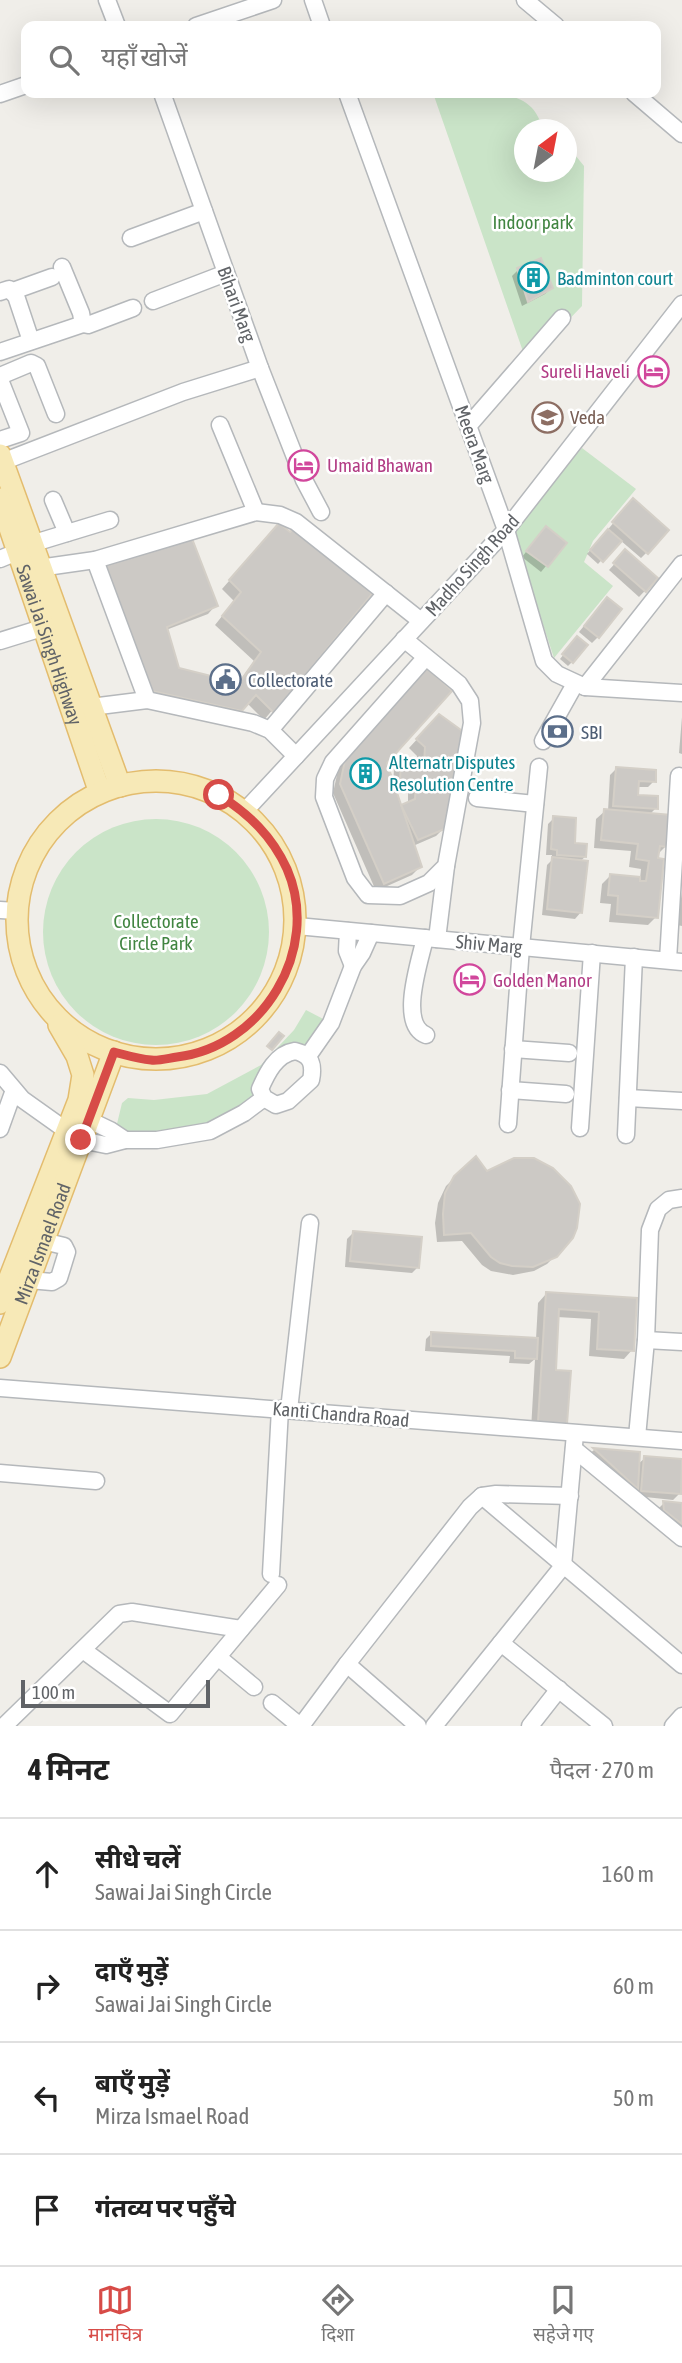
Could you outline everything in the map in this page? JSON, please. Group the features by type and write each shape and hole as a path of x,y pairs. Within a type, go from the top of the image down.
{"main road":[{"path":"1,458 16,552 39,568 120,786"},
{"name":"Sawai Jai Singh Highway","path":"0,499 99,790"},
{"path":"0,1303 79,1130 79,1100 83,1075 77,1056 46,1005 26,970 8,911 36,848 59,819 99,790 153,780 190,784 219,795 244,812 269,837 287,870 294,894 297,926 290,964 275,996 251,1024 223,1044 194,1055 153,1060 114,1052 68,1029 46,1005"},
{"name":"Mirza Ismael Road","path":"0,1357 13,1277 43,1241 79,1130 114,1052"}],"street":[{"path":"107,0 115,21"},
{"path":"211,21 273,0"},
{"path":"313,0 321,21"},
{"path":"525,0 550,21"},
{"path":"0,94 21,87"},
{"name":"Bihari Marg","path":"164,98 260,368 304,480 321,512"},
{"name":"Meera Marg","path":"349,98 506,530 544,661 557,674 580,685"},
{"path":"640,98 682,134"},
{"path":"131,238 204,211"},
{"path":"31,341 6,292 57,272 81,313 83,324"},
{"path":"153,301 226,273"},
{"path":"0,352 133,308"},
{"name":"Madho Singh Road","path":"244,812 506,530 680,309"},
{"path":"469,425 562,318"},
{"path":"0,440 21,433 0,378 31,363 37,366 55,414"},
{"path":"1,458 260,368"},
{"path":"220,425 256,512"},
{"path":"54,500 67,533"},
{"path":"39,568 94,560 256,512 280,515 296,522 421,621"},
{"path":"16,552 110,520"},
{"path":"94,560 147,700"},
{"path":"543,741 580,685 682,564"},
{"path":"270,730 386,593"},
{"path":"0,641 42,628"},
{"path":"404,639 459,684 470,701 472,723 431,938 411,1009 413,1023 418,1031 426,1035"},
{"path":"426,657 333,762 325,779 324,797 355,878 368,895 400,896 429,883 446,866"},
{"path":"580,685 682,693"},
{"path":"91,707 147,700 253,723 270,730 296,755"},
{"path":"336,713 358,733"},
{"path":"508,1124 521,947 539,766"},
{"path":"675,961 679,776"},
{"path":"477,798 535,804"},
{"name":"Shiv Marg","path":"297,926 675,961"},
{"path":"348,931 347,951 353,966"},
{"path":"308,1056 331,1023 353,966 371,933"},
{"path":"580,1128 592,953"},
{"path":"626,1135 634,957"},
{"path":"513,1049 569,1053"},
{"path":"295,1051 308,1056 313,1063 313,1072 301,1090 288,1101 276,1105 264,1098 260,1089 267,1074 281,1056 295,1051"},
{"path":"0,1073 22,1099 79,1130 110,1130 125,1140 158,1140 211,1131 244,1113 264,1098"},
{"path":"0,1129 14,1090"},
{"path":"510,1090 566,1094"},
{"path":"628,1098 682,1101"},
{"path":"637,1437 646,1340 650,1230 658,1209 669,1200 682,1198"},
{"path":"83,1650 170,1714 241,1629 274,1579 285,1410 310,1223"},
{"path":"646,1340 682,1342"},
{"name":"Kanti Chandra Road","path":"0,1388 285,1410 575,1441 637,1437 682,1441"},
{"path":"434,1726 563,1566 575,1441"},
{"path":"575,1441 682,1538"},
{"path":"0,1473 96,1481"},
{"path":"272,1703 300,1726 470,1507 482,1496 570,1496"},
{"path":"482,1496 682,1665"},
{"path":"5,1726 119,1614 132,1612 241,1629"},
{"path":"501,1643 604,1726"},
{"path":"218,1657 254,1687"},
{"path":"347,1664 418,1726"},
{"path":"530,1726 559,1689"},
{"path":"673,1726 682,1716"}],"green space":[{"name":"Indoor park","path":"435,98 516,98 533,109 539,119 514,119 514,182 577,182 577,157 584,166 582,306 527,363"},
{"path":"582,448 636,489 593,541 584,562 613,586 554,658 512,530"},
{"name":"Collectorate Circle Park","path":"156,819 178,821 199,828 219,838 236,852 250,869 260,889 267,910 267,954 260,975 250,995 236,1012 219,1026 199,1036 178,1043 156,1045 134,1043 113,1036 93,1026 76,1012 62,995 52,975 45,954 43,932 45,910 52,889 62,869 76,852 93,838 113,828 134,821"},
{"path":"306,1010 329,1022 315,1047 299,1052 257,1088 248,1102 208,1126 172,1133 126,1133 116,1128 122,1103 128,1098 154,1100 207,1094 261,1065 294,1030"}],"building":[{"name":"Badminton court","path":"541,258 553,288 528,302 517,268"},
{"path":"633,498 669,530 648,554 612,522"},
{"path":"279,523 290,532 297,525 372,594 274,713 256,695 242,711 152,691 104,564 191,536 218,606 167,627 179,668 239,683 261,652 222,616 241,592 229,580"},
{"path":"546,526 567,543 548,567 526,551"},
{"path":"608,529 622,541 603,562 590,550"},
{"path":"625,549 658,578 646,592 613,563"},
{"path":"607,597 622,609 599,638 584,626"},
{"path":"577,636 588,645 573,663 562,654"},
{"name":"Alternatr Disputes Resolution Centre","path":"428,668 452,691 387,763 422,867 384,884 340,784 347,751"},
{"path":"439,714 465,733 447,828 418,840 401,805 415,799 416,784 400,782 401,759 424,764 425,747 416,739"},
{"path":"616,767 656,770 656,782 639,781 638,795 658,796 658,809 613,806"},
{"path":"604,809 671,815 668,847 660,846 658,858 664,859 658,918 617,914 618,896 608,895 610,874 640,877 640,881 646,881 649,861 636,859 638,844 601,840"},
{"path":"553,816 576,818 575,843 587,844 586,857 557,855 557,850 551,849"},
{"path":"552,857 588,861 582,913 547,909"},
{"path":"279,1032 284,1036 272,1050 267,1046"},
{"path":"476,1156 487,1171 514,1158 534,1158 553,1168 571,1186 580,1204 577,1228 573,1238 557,1257 533,1267 512,1266 491,1257 471,1233 444,1235 445,1193 454,1176"},
{"path":"353,1231 422,1237 419,1268 350,1261"},
{"path":"546,1292 637,1298 634,1351 597,1349 599,1312 559,1309 556,1370 571,1371 567,1424 538,1422"},
{"path":"431,1332 538,1338 537,1359 515,1358 515,1351 431,1346"},
{"path":"593,1448 640,1452 638,1489"},
{"path":"644,1456 682,1459 681,1494 641,1491"},
{"path":"663,1501 682,1503 682,1524 664,1510"}],"place":[{"name":"Badminton court","path":"534,278"},
{"name":"Sureli Haveli","path":"653,371"},
{"name":"Veda","path":"547,417"},
{"name":"Umaid Bhawan","path":"304,465"},
{"name":"Collectorate","path":"225,680"},
{"name":"SBI","path":"558,732"},
{"name":"Alternatr Disputes Resolution Centre","path":"366,773"},
{"name":"Golden Manor","path":"470,980"}],"route":[{"path":"81,1140 114,1052 153,1060 194,1055 223,1044 251,1024 275,996 290,964 297,926 294,894 287,870 269,837 244,812 219,795"}]}
